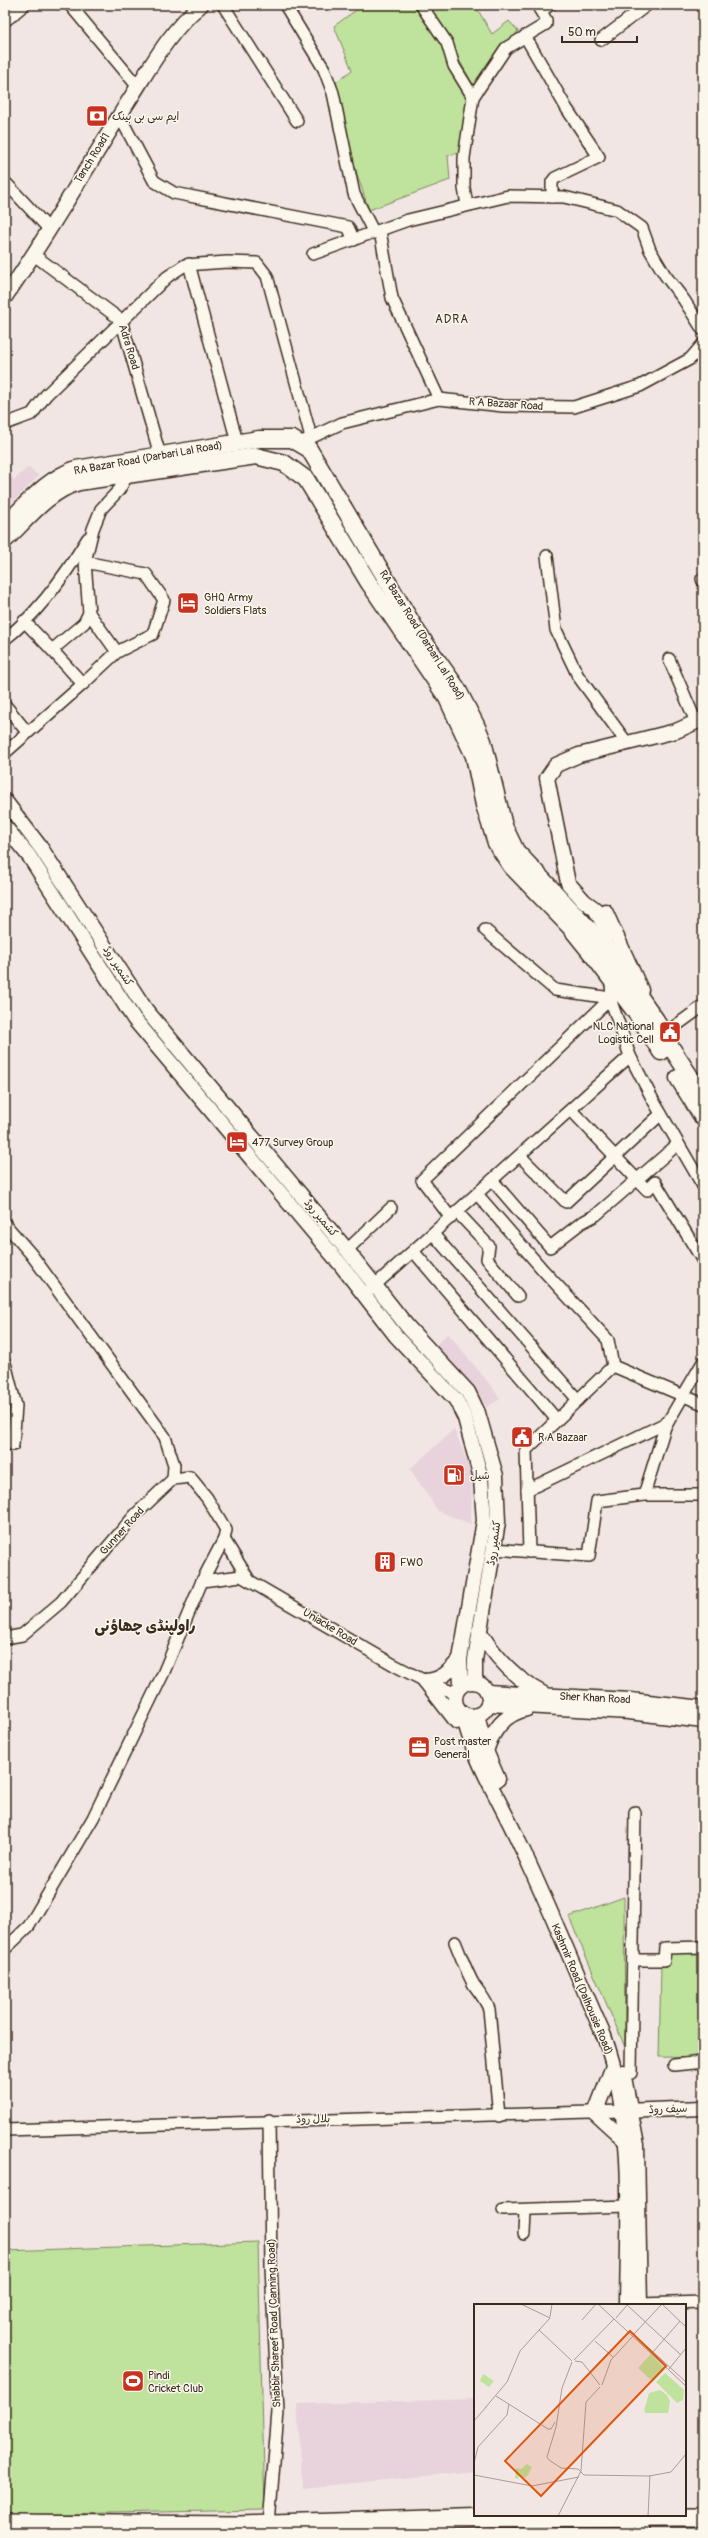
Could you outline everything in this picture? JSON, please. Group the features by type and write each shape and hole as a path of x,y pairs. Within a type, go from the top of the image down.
{"highway":[{"path":"686,2509 703,2516"},
{"path":"8,2523 269,2524 499,2517 634,2521 703,2516"}],"main road":[{"name":"RA Bazar Road (Darbari Lal Road)","path":"5,524 48,483 65,473 237,442 281,437 306,440 314,457 418,633 457,688 483,741 504,826 516,851 604,945 656,1020 663,1035 703,1096"},
{"name":"RA Bazar Road (Darbari Lal Road)","path":"5,540 62,488 92,479 256,456 284,463 306,480 369,583 447,698 474,756 484,805 496,843 511,866 570,927 611,979 639,1017 703,1118"}],"street":[{"path":"5,5 9,18 24,5"},
{"path":"70,5 138,87"},
{"name":"Tanch Road1","path":"5,297 34,255 119,115 172,35 188,15 201,5"},
{"path":"223,5 297,121"},
{"path":"285,5 324,69 333,93 354,194 377,232 392,298 439,399"},
{"path":"421,5 447,43 454,66 473,97"},
{"path":"600,40 647,5"},
{"path":"467,205 464,188 464,158 473,97 506,48 546,24 543,7"},
{"path":"525,36 567,109 599,157 555,178 552,182 552,197"},
{"path":"119,115 149,174 162,187 174,193 348,227 354,240"},
{"path":"5,182 49,229"},
{"path":"313,254 408,220 467,205 508,196 564,197 617,210 642,228 650,250 665,275 684,300 703,330"},
{"name":"Adra Road","path":"34,255 121,320 160,455"},
{"path":"5,424 32,414 46,396 121,320 167,277 189,264 227,262 257,263 267,276 306,440"},
{"path":"189,264 237,442"},
{"name":"R A Bazaar Road","path":"306,440 342,423 439,399 503,406 574,407 640,386 690,359 703,344"},
{"path":"117,652 89,613 85,562 93,529 101,509 119,490 129,473"},
{"path":"5,639 24,621 68,570 93,529"},
{"path":"547,556 556,630 578,676 627,743"},
{"path":"6,752 117,652 153,634 164,600 146,574 85,562"},
{"path":"52,650 84,622 89,613"},
{"path":"24,621 83,684"},
{"path":"595,958 604,945 604,925 602,918 595,909 576,893 568,883 547,778 556,765 579,755 676,731 699,720 669,659"},
{"path":"5,705 27,732"},
{"name":"کشمیر روڈ","path":"7,806 41,848 146,1010 349,1252 407,1326 468,1392 478,1413 496,1476 498,1522 480,1631 475,1682"},
{"name":"کشمیر روڈ","path":"5,828 30,856 134,1019 340,1264 396,1336 456,1400 465,1418 481,1478 484,1522 460,1659 458,1689"},
{"path":"566,876 603,907 620,940 656,1020"},
{"path":"54,893 66,886"},
{"path":"485,930 555,990 611,998"},
{"path":"111,982 123,974"},
{"path":"611,979 611,998 630,1056 661,1114 703,1186"},
{"path":"518,1296 487,1259 489,1246 454,1215 422,1180 611,998"},
{"path":"663,1035 703,1006"},
{"path":"364,1295 414,1252 630,1056"},
{"path":"571,1110 647,1190 655,1182 703,1261"},
{"path":"520,1156 566,1202 661,1114"},
{"path":"492,1180 550,1247 581,1223 596,1215 678,1144"},
{"path":"250,1156 261,1147"},
{"path":"270,1181 282,1171"},
{"path":"477,1194 542,1270 608,1340 613,1366"},
{"path":"340,1264 349,1252 391,1208"},
{"path":"5,1224 32,1254 165,1437 174,1465 173,1479 190,1477 207,1498 226,1530 224,1539 202,1581 163,1674 93,1818 29,1926 5,1949"},
{"path":"433,1234 578,1400"},
{"path":"414,1252 557,1420"},
{"path":"644,1495 668,1422 703,1362"},
{"path":"5,1363 16,1406 13,1445"},
{"path":"613,1366 703,1404"},
{"path":"529,1552 526,1450 613,1366"},
{"path":"527,1490 668,1422"},
{"name":"Gunner Road","path":"5,1638 22,1634 61,1602 135,1515 173,1479"},
{"path":"494,1549 589,1556 597,1501 644,1495 703,1495"},
{"path":"224,1539 249,1580"},
{"name":"Uniacke Road","path":"202,1581 241,1576 425,1682 458,1689"},
{"path":"480,1631 491,1649 519,1680 547,1695"},
{"path":"460,1659 447,1673 436,1680 425,1682 468,1738"},
{"path":"475,1682 484,1687 488,1698 484,1711 470,1714 456,1705 458,1689 475,1682"},
{"name":"Sher Khan Road","path":"488,1698 547,1695 630,1700 703,1708"},
{"name":"Sher Khan Road","path":"488,1698 533,1707 629,1712 703,1721"},
{"path":"486,1751 493,1733 502,1722 515,1711 533,1707"},
{"name":"Kashmir Road (Dalhousie Road)","path":"470,1714 468,1738 518,1839 604,2036 627,2111"},
{"name":"Kashmir Road (Dalhousie Road)","path":"470,1714 604,2017 621,2062 632,2138 636,2304"},
{"path":"631,2073 635,1812"},
{"path":"455,1942 475,1986 485,1997 489,2008 499,2116"},
{"path":"633,1960 664,1960 665,1948 703,1947"},
{"path":"674,2065 703,2062"},
{"path":"613,2065 595,2112 632,2138 647,2118 660,2110"},
{"name":"سیف روڈ","path":"627,2111 703,2108"},
{"name":"ہلال روڈ","path":"5,2130 269,2120 499,2116 627,2111"},
{"name":"Shabbir Shareef Road (Canning Road)","path":"269,2120 271,2266 278,2412 269,2524"},
{"name":"Kashmir Road (Dalhousie Road)","path":"632,2138 628,2206 636,2304"},
{"path":"503,2210 525,2211 628,2206"},
{"path":"524,2234 525,2211"},
{"path":"658,2304 703,2302"}],"shaded area":[{"path":"28,467 39,476 5,509 5,471 14,480"},
{"path":"448,1333 500,1399 487,1407 436,1345"},
{"path":"454,1429 472,1474 471,1524 438,1511 410,1469"},
{"path":"474,2399 474,2471 303,2488 297,2404"}],"green space":[{"path":"363,5 418,5 445,45 469,100 461,153 448,155 450,180 369,210 355,168 336,82 352,70 334,26"},
{"path":"428,5 475,5 492,34 509,21 518,31 475,88"},
{"path":"624,1897 625,2047 569,1917"},
{"path":"669,1953 703,1954 703,2058 659,2057 661,1965 669,1964"},
{"name":"Pindi Cricket Club","path":"258,2242 265,2510 5,2515 5,2251"}],"tunnel":[{"path":"397,2529 616,2527"}],"place":[{"name":"ایم سی بی بینک","path":"97,116"},
{"name":"GHQ Army Soldiers Flats","path":"188,603"},
{"name":"NLC National Logistic Cell","path":"670,1032"},
{"name":"477 Survey Group","path":"237,1142"},
{"name":"R A Bazaar","path":"522,1437"},
{"name":"شیل","path":"454,1475"},
{"name":"FWO","path":"385,1562"},
{"name":"Post master General","path":"419,1747"},
{"name":"Pindi Cricket Club","path":"133,2381"}],"district":[{"name":"ADRA","path":"452,319"},
{"name":"راولپنڈی چھاؤنی","path":"145,1626"}]}
